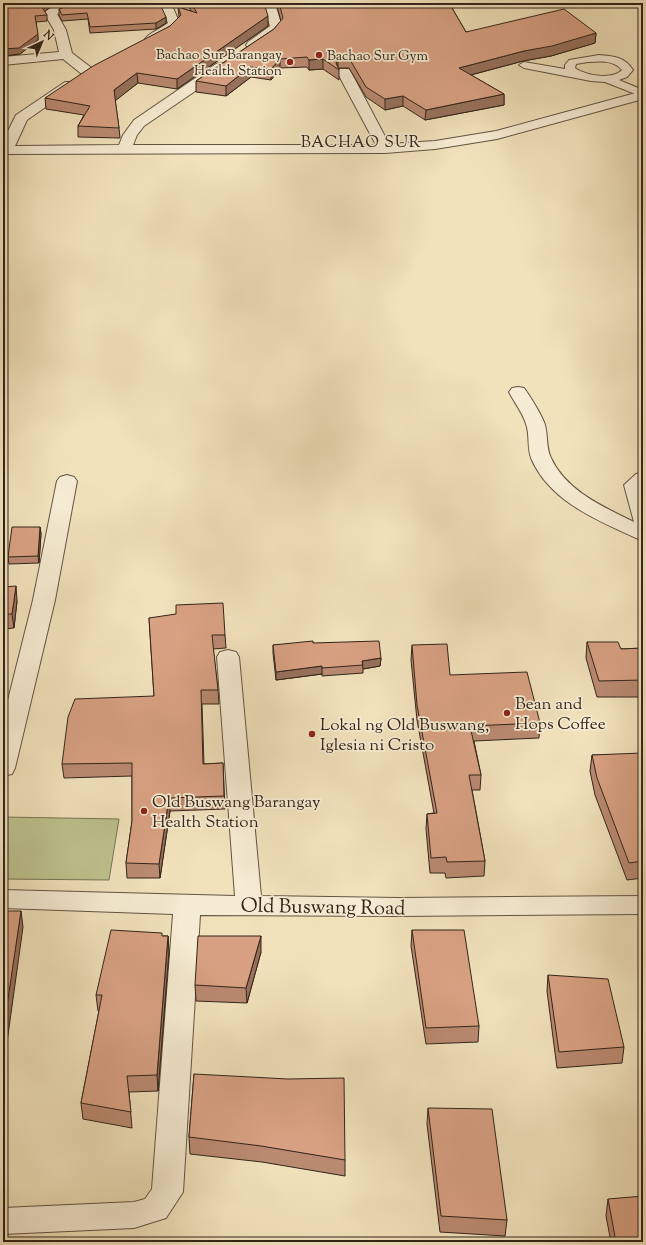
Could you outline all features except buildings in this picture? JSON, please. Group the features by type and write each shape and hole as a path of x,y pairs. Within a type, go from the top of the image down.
{"street":[{"path":"78,3 60,8 50,13 60,30 66,55 88,72"},
{"path":"140,45 166,31 174,24 164,3"},
{"path":"243,52 276,27 269,3"},
{"path":"3,61 66,55"},
{"path":"124,150 130,135 139,123 230,60"},
{"path":"101,66 88,72 21,118 4,150 385,149 435,145 497,135 643,94"},
{"path":"344,72 385,149"},
{"path":"518,392 536,425 537,443 541,458 558,483 593,510 643,534"},
{"path":"643,478 634,486 643,520"},
{"path":"3,768 44,600 67,481"},
{"path":"228,657 249,905"},
{"name":"Old Buswang Road","path":"3,900 187,905 399,907 643,906"},
{"path":"3,1221 134,1215 155,1209 167,1192 187,905"}],"lane":[{"path":"524,64 579,75 606,78 614,78 626,73 628,70 623,64 607,59 580,60 570,65 570,69 579,75"},
{"path":"606,78 643,94"}],"green space":[{"path":"3,817 119,819 109,880 3,879"}],"place":[{"name":"Bachao Sur Gym","path":"319,55"},
{"name":"Bachao Sur Barangay Health Station","path":"290,62"},
{"name":"Bean and Hops Coffee","path":"507,713"},
{"name":"Lokal ng Old Buswang, Iglesia ni Cristo","path":"312,734"},
{"name":"Old Buswang Barangay Health Station","path":"144,811"}],"district":[{"name":"BACHAO SUR","path":"361,141"}]}
